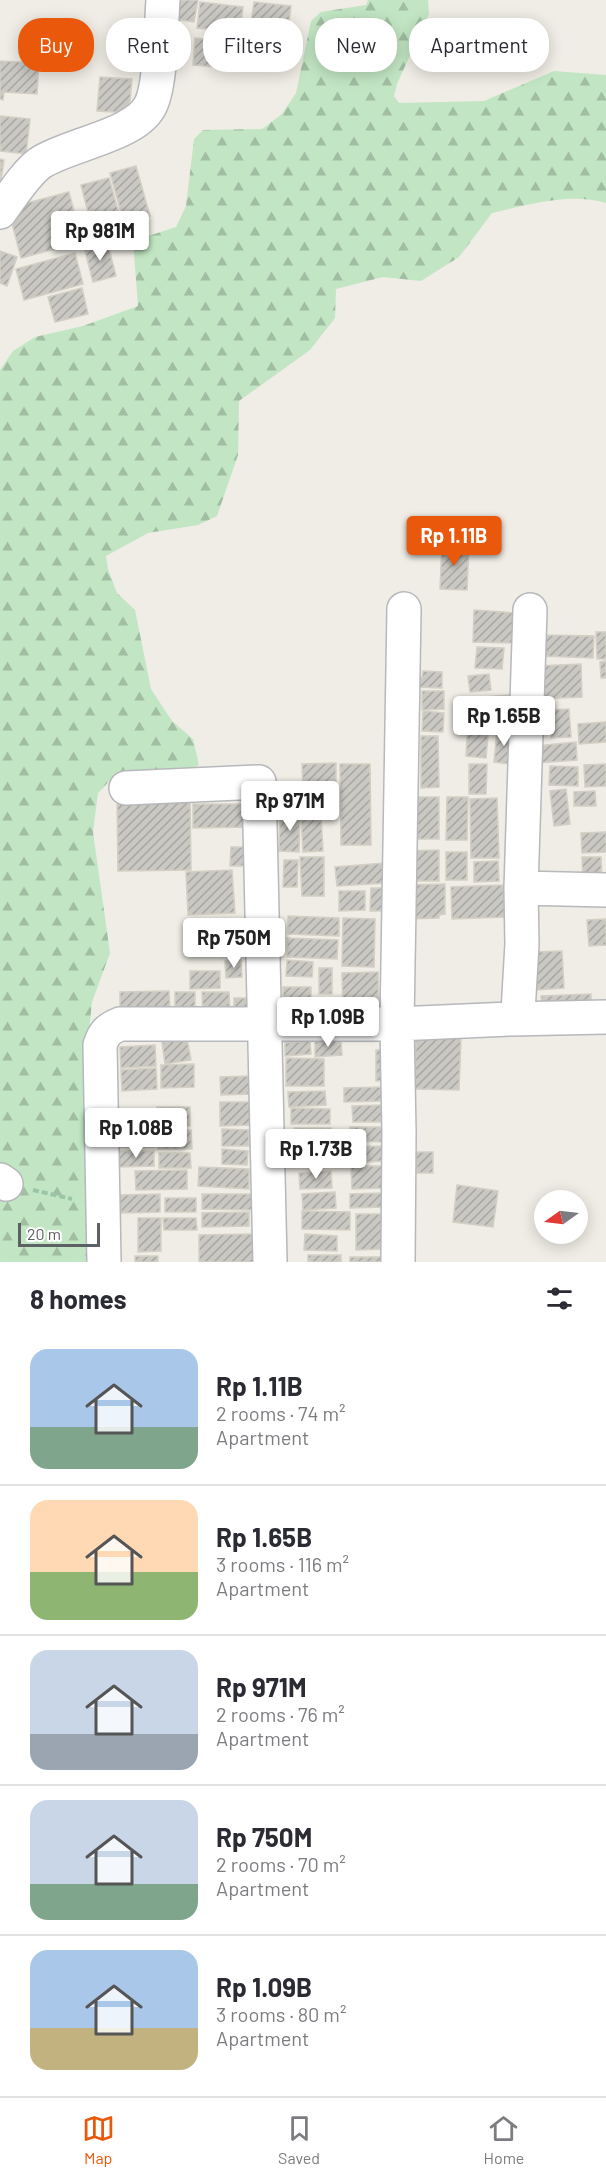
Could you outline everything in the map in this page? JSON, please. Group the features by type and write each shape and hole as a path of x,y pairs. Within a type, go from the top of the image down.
{"street":[{"path":"0,212 37,165 142,118 151,105 156,90 163,0"},
{"path":"398,1262 397,1024 404,609"},
{"path":"510,1019 518,1012 522,944 521,888 530,610"},
{"path":"126,788 259,782 270,1262"},
{"path":"521,888 606,890"},
{"path":"105,1262 100,1045 104,1034 110,1028 120,1024 397,1024 606,1017"}],"path":[{"path":"3,1182 103,1206"}],"green space":[{"path":"368,0 428,0 427,18 409,18 409,58 394,96 399,103 484,101 554,71 606,75 606,203 563,199 492,213 459,257 421,281 383,277 336,289 335,318 310,350 239,401 238,455 217,516 198,525 148,533 106,556 117,593 135,610 151,689 172,721 193,739 199,765 181,776 168,778 117,773 98,793 93,832 110,953 92,1002 83,1095 97,1188 93,1262 0,1262 0,370 13,351 35,337 83,326 138,306 133,241 176,227 186,206 194,139 203,130 262,129 282,114 296,93 300,72 303,72 303,59 311,21 321,12 366,5"}],"building":[{"path":"177,0 198,0 194,22 191,22 191,18 174,18"},
{"path":"200,2 243,7 242,18 203,18 203,29 197,28"},
{"path":"254,2 291,6 290,18 252,18"},
{"path":"195,38 203,39 203,66 193,65"},
{"path":"0,61 18,62 18,72 38,72 37,94 4,92 3,100 0,99"},
{"path":"100,77 132,79 129,113 97,111"},
{"path":"0,116 30,119 26,154 0,151"},
{"path":"0,159 4,160 0,187"},
{"path":"136,166 150,216 124,223 110,173"},
{"path":"109,178 120,217 91,224 81,185"},
{"path":"69,192 82,242 21,258 8,208"},
{"path":"107,241 116,276 93,282 84,247"},
{"path":"0,251 17,257 7,286 0,283"},
{"path":"75,253 83,284 24,300 16,269"},
{"path":"82,288 88,314 55,322 48,297"},
{"path":"442,544 469,545 467,590 440,589"},
{"path":"474,610 516,613 515,643 473,642"},
{"path":"596,632 606,632 606,659 597,659"},
{"path":"544,635 594,636 593,658 543,656"},
{"path":"477,647 504,648 502,669 475,668"},
{"path":"606,661 606,678 601,678 600,662"},
{"path":"581,664 582,697 538,699 537,666"},
{"path":"423,671 442,672 442,688 416,687 417,677 422,678"},
{"path":"489,674 491,690 470,692 468,676"},
{"path":"422,691 444,691 444,709 422,710"},
{"path":"509,695 511,714 487,717 485,697"},
{"path":"463,697 478,697 479,713 464,713"},
{"path":"569,709 571,737 551,738 549,710"},
{"path":"423,711 444,713 443,732 422,731"},
{"path":"468,722 489,724 486,758 466,756"},
{"path":"606,722 606,742 579,744 578,724"},
{"path":"497,730 513,731 510,764 494,762"},
{"path":"421,736 438,736 439,787 421,788"},
{"path":"576,742 577,760 537,763 536,746"},
{"path":"336,763 336,789 303,790 302,764"},
{"path":"340,764 370,764 371,845 341,845"},
{"path":"469,764 487,764 486,794 469,794"},
{"path":"606,764 606,786 585,787 584,765"},
{"path":"550,766 578,767 578,786 549,785"},
{"path":"566,789 570,824 554,826 550,791"},
{"path":"595,791 596,806 574,806 574,792"},
{"path":"190,797 191,870 118,871 117,798"},
{"path":"407,797 439,797 439,839 408,839"},
{"path":"447,797 468,797 467,840 446,840"},
{"path":"497,798 499,858 471,858 470,799"},
{"path":"193,804 251,804 251,827 193,828"},
{"path":"280,813 300,814 299,852 279,851"},
{"path":"321,816 323,851 303,852 301,817"},
{"path":"606,832 606,852 582,853 581,833"},
{"path":"231,847 252,847 252,866 230,866"},
{"path":"439,850 439,881 406,881 406,851"},
{"path":"446,852 467,852 467,880 446,880"},
{"path":"300,857 324,857 324,896 302,896"},
{"path":"582,857 601,857 602,883 583,884"},
{"path":"284,860 298,860 297,887 283,887"},
{"path":"498,861 499,881 474,882 474,862"},
{"path":"385,863 387,883 337,886 335,867"},
{"path":"232,870 235,913 188,915 186,872"},
{"path":"445,884 445,914 439,915 439,918 407,919 406,885"},
{"path":"503,885 505,917 452,919 451,887"},
{"path":"371,888 390,888 390,911 370,911"},
{"path":"339,891 365,891 365,910 339,911"},
{"path":"288,916 339,918 339,936 288,934"},
{"path":"343,918 375,919 374,967 342,966"},
{"path":"606,919 606,945 589,946 587,920"},
{"path":"212,921 233,921 234,952 213,953"},
{"path":"239,932 257,932 257,955 239,955"},
{"path":"287,938 338,940 337,959 287,957"},
{"path":"562,951 564,988 536,990 534,952"},
{"path":"241,960 242,977 226,978 225,961"},
{"path":"287,960 313,962 312,977 286,976"},
{"path":"319,968 332,968 332,994 319,994"},
{"path":"190,971 220,971 220,988 190,989"},
{"path":"378,972 379,1014 343,1015 342,973"},
{"path":"283,987 311,987 311,1003 283,1004"},
{"path":"169,991 170,1010 120,1017 120,992"},
{"path":"175,992 195,992 195,1012 175,1013"},
{"path":"202,992 229,992 230,1014 203,1015"},
{"path":"591,994 591,1008 542,1009 541,996"},
{"path":"234,998 260,998 260,1015 234,1016"},
{"path":"335,998 336,1017 317,1018 316,999"},
{"path":"416,1036 461,1037 459,1090 415,1089"},
{"path":"187,1039 191,1060 165,1064 162,1042"},
{"path":"341,1040 342,1055 315,1057 315,1041"},
{"path":"310,1041 311,1054 285,1056 285,1043"},
{"path":"155,1045 156,1066 121,1068 120,1047"},
{"path":"376,1050 394,1050 395,1080 376,1081"},
{"path":"286,1058 324,1059 324,1086 286,1086"},
{"path":"194,1064 194,1087 161,1088 161,1065"},
{"path":"156,1068 157,1089 122,1091 121,1070"},
{"path":"249,1076 250,1094 221,1095 220,1077"},
{"path":"383,1087 383,1101 344,1102 344,1088"},
{"path":"325,1091 326,1105 289,1107 288,1092"},
{"path":"220,1102 251,1102 252,1125 220,1126"},
{"path":"382,1105 383,1122 353,1122 352,1106"},
{"path":"157,1107 190,1107 190,1126 158,1126"},
{"path":"291,1108 330,1109 330,1124 291,1124"},
{"path":"117,1110 153,1110 153,1126 117,1127"},
{"path":"350,1127 382,1127 382,1142 350,1141"},
{"path":"294,1128 331,1128 331,1144 295,1145"},
{"path":"222,1129 249,1130 249,1146 222,1146"},
{"path":"158,1130 191,1130 192,1149 158,1149"},
{"path":"153,1131 153,1147 118,1147 118,1132"},
{"path":"382,1146 383,1161 353,1163 352,1147"},
{"path":"295,1148 331,1149 331,1167 294,1166"},
{"path":"222,1149 248,1151 247,1165 222,1164"},
{"path":"119,1151 154,1151 154,1166 119,1167"},
{"path":"416,1152 433,1152 433,1173 417,1173"},
{"path":"159,1153 190,1153 191,1168 159,1168"},
{"path":"351,1166 382,1166 382,1188 352,1189"},
{"path":"199,1167 249,1169 249,1189 198,1186"},
{"path":"187,1170 187,1189 136,1190 135,1171"},
{"path":"331,1171 332,1188 300,1189 299,1173"},
{"path":"457,1185 498,1191 493,1227 453,1222"},
{"path":"335,1192 336,1208 303,1210 302,1194"},
{"path":"382,1193 382,1207 350,1208 350,1194"},
{"path":"160,1194 160,1212 121,1213 120,1195"},
{"path":"202,1194 253,1194 253,1210 202,1209"},
{"path":"165,1198 196,1198 196,1212 165,1212"},
{"path":"302,1211 350,1212 350,1230 302,1229"},
{"path":"249,1212 249,1226 202,1227 202,1213"},
{"path":"356,1214 383,1214 384,1249 356,1250"},
{"path":"138,1218 161,1218 161,1251 138,1252"},
{"path":"163,1218 196,1218 197,1230 164,1230"},
{"path":"254,1234 254,1262 199,1262 199,1235"},
{"path":"305,1234 337,1236 337,1251 304,1250"},
{"path":"308,1255 341,1255 341,1262 308,1262"},
{"path":"135,1256 158,1256 158,1262 135,1262"},
{"path":"350,1257 385,1257 385,1262 350,1262"}]}
